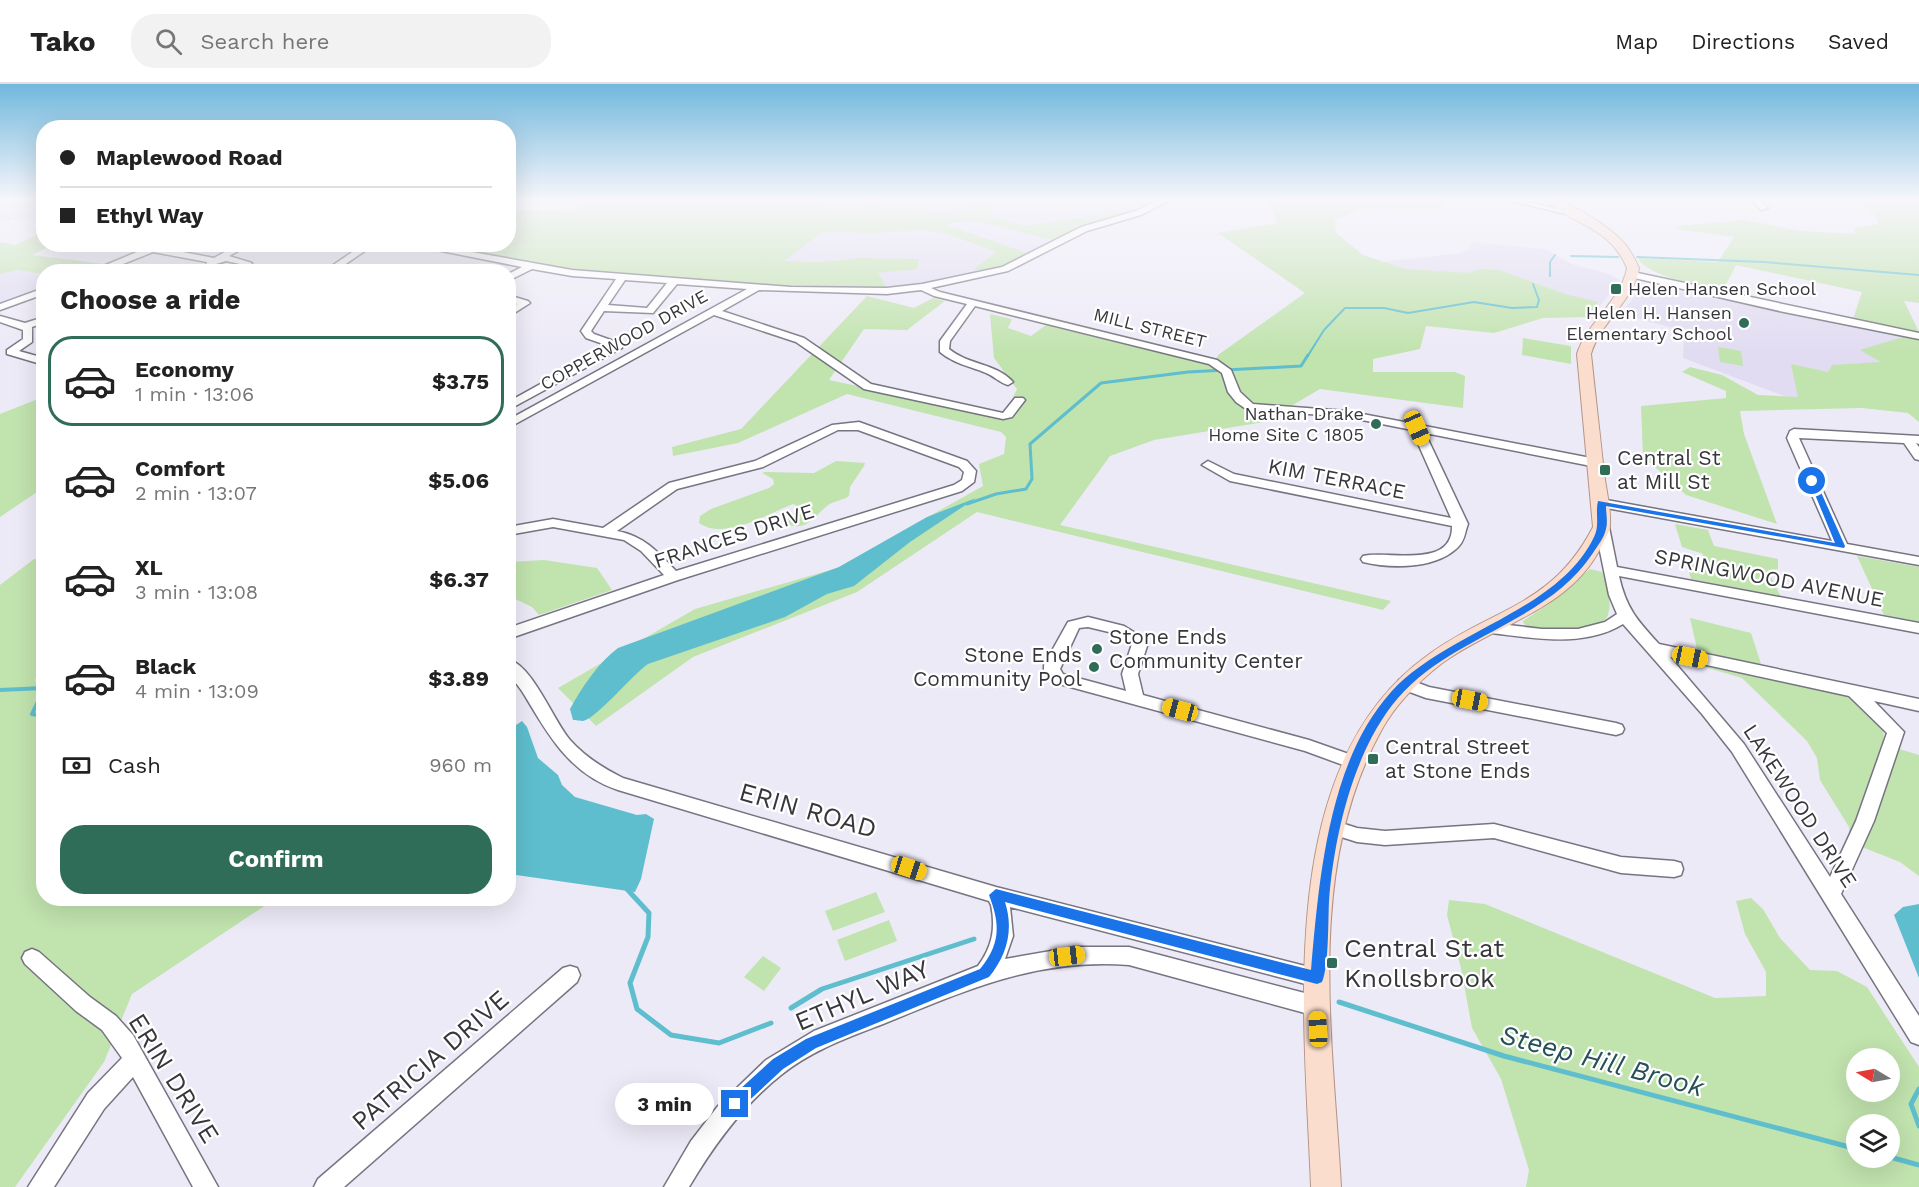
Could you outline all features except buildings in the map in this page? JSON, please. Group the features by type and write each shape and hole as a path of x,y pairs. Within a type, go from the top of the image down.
{"main road":[{"path":"1326,1187 1316,1006 1322,902 1335,828 1354,764 1373,724 1405,684 1433,660 1538,601 1564,582 1588,555 1602,527 1584,368 1585,347 1592,330 1633,275 1632,263 1622,250"}],"street":[{"path":"516,264 623,276 859,293 922,287 1005,269 1042,250"},
{"path":"114,264 145,252"},
{"path":"168,252 213,261 231,252"},
{"path":"340,264 358,252"},
{"path":"451,252 513,264"},
{"path":"516,274 529,267"},
{"path":"1633,275 1919,336"},
{"path":"516,403 618,346 587,334 601,308 623,276"},
{"path":"601,308 650,311 675,280"},
{"name":"COPPERWOOD DRIVE","path":"516,421 759,287"},
{"name":"MILL STREET","path":"922,287 937,294 1213,362 1226,370 1234,395 1250,407 1263,410 1328,411 1596,463"},
{"path":"0,307 36,294"},
{"path":"516,300 524,301 525,304 516,309"},
{"path":"973,303 945,341 944,350 954,357 993,370 1008,382"},
{"path":"712,311 800,340 830,358 852,379 868,387 1003,416 1008,415 1019,400"},
{"path":"0,319 25,326 36,323"},
{"path":"25,326 28,329 28,340 11,352 36,360"},
{"name":"FRANCES DRIVE","path":"516,631 673,577 958,488 971,478 970,471 963,464 862,427 836,427 759,464 674,486 657,495 607,532"},
{"path":"1368,559 1387,561 1435,555 1450,549 1457,542 1461,524 1417,428"},
{"path":"1841,546 1793,438 1794,433 1913,440 1919,456"},
{"name":"KIM TERRACE","path":"1208,465 1230,477 1461,524"},
{"path":"1601,503 1919,561"},
{"path":"516,530 553,523 628,537 639,543 673,577"},
{"name":"LAKEWOOD DRIVE","path":"1602,527 1616,595 1625,616 1708,710 1738,748 1919,1035"},
{"name":"SPRINGWOOD AVENUE","path":"1612,570 1919,628"},
{"path":"1491,628 1539,633 1573,633 1609,627 1625,616"},
{"path":"1136,698 1130,674 1140,643 1137,639 1129,632 1096,624 1080,622 1073,625 1052,665 1054,675 1064,681 1136,698 1309,746 1354,764"},
{"path":"1651,648 1912,704 1896,732 1865,821 1831,895"},
{"name":"ERIN ROAD","path":"516,674 527,684 566,749 585,766 602,776 996,895 1317,978"},
{"path":"1405,684 1426,692 1616,729"},
{"path":"1854,691 1896,732"},
{"path":"1335,828 1357,836 1385,838 1494,831 1621,865 1674,869"},
{"path":"985,973 995,958 1003,937 1004,918 996,895"},
{"name":"ETHYL WAY","path":"676,1187 700,1147 725,1114 762,1077 793,1054 831,1033 985,973 1067,956 1107,954 1129,957 1316,1006"},
{"name":"ERIN DRIVE","path":"32,958 83,1004 109,1023 125,1042 206,1187"},
{"name":"PATRICIA DRIVE","path":"326,1187 570,975"},
{"path":"40,1187 107,1087 115,1077 136,1061"}],"shaded area":[{"path":"798,250 990,250 997,253 975,270 995,270 934,282 887,288 877,273 916,269 857,258 824,262 783,261"},
{"path":"1019,250 1035,250 1029,254"},
{"path":"1466,250 1548,250 1572,264 1609,274 1620,280 1591,318 1364,264 1461,253"},
{"path":"17,270 36,273 36,290 0,303 0,274"},
{"path":"1657,287 1919,340 1919,406 1787,397 1683,358 1684,331 1621,314 1638,291"}],"green space":[{"path":"0,250 36,250 38,252 32,255 105,264 36,264 36,273 17,270 0,274"},
{"path":"798,250 784,261 824,262 857,258 919,259 917,269 878,273 887,288 823,293 574,269 437,252"},
{"path":"992,250 1019,250 1029,254 1016,262 996,268 973,270 996,252"},
{"path":"1243,250 1357,250 1363,255 1405,269 1469,273 1479,269 1499,270 1565,294 1598,302 1588,317 1543,318 1494,333 1426,326 1420,349 1373,359 1373,372 1455,372 1465,376 1463,408 1320,389 1264,422 1154,440 1110,456 1060,525 1391,601 1383,610 977,512 857,592 693,657 596,726 558,688 695,609 837,568 983,486 979,464 1004,454 1006,437 1001,432 847,394 738,443 673,456 672,447 741,429 867,296 914,308 933,298 945,301 907,330 864,329 829,380 1004,417 1017,389 994,358 990,314 1012,319 1008,328 1031,336 1046,325 1214,366 1218,355 1305,293"},
{"path":"1725,250 1919,250 1919,303 1904,301 1919,332 1853,319 1862,292 1736,265 1723,290 1719,291 1663,275 1643,264 1638,258 1718,262"},
{"path":"1903,337 1919,340 1919,422 1908,413 1862,408 1740,411 1744,434 1777,524 1686,495 1643,456 1641,406 1726,398 1726,391 1682,372 1690,367 1722,375 1758,395 1798,397 1791,364 1828,372 1832,365 1881,362 1860,350"},
{"path":"1523,338 1571,346 1571,364 1522,355"},
{"path":"1718,347 1741,351 1743,366 1720,362"},
{"path":"36,400 36,493 0,517 0,414"},
{"path":"836,461 865,463 850,487 849,496 829,504 805,525 787,524 787,520 800,507 793,504 733,528 709,528 699,523 700,516 711,509 769,488 774,484 773,479 762,473 814,473"},
{"path":"1675,524 1708,530 1714,546 1778,559 1778,569 1768,571 1781,597 1691,579 1686,558 1703,557 1703,554 1682,547"},
{"path":"1857,556 1919,567 1919,622 1884,615"},
{"path":"36,559 36,906 264,906 132,994 104,1062 15,1187 0,1187 0,585"},
{"path":"544,560 597,568 612,590 539,615 532,607 516,599 516,562"},
{"path":"1590,569 1602,572 1607,583 1610,605 1604,622 1576,630 1541,629 1524,624 1523,621 1549,604"},
{"path":"1690,618 1751,633 1765,676 1847,695 1884,727 1883,744 1919,755 1919,876 1900,862 1849,842 1849,827 1820,780 1817,758 1807,741 1742,678 1701,666"},
{"path":"876,892 885,912 833,931 825,911"},
{"path":"1751,898 1763,909 1780,938 1810,970 1837,971 1867,987 1919,1067 1919,1187 1526,1187 1529,1170 1501,1079 1472,1028 1461,968 1447,915 1449,900 1485,904 1715,998 1766,996 1766,972 1745,934 1736,901"},
{"path":"889,920 897,941 845,961 837,940"},
{"path":"763,956 781,968 764,991 744,977"}],"water":[{"path":"976,498 910,542 854,586 827,594 785,617 648,664 597,713 583,721 573,720 570,709 580,692 597,668 618,648 839,567 927,517"},
{"path":"522,721 527,727 538,758 558,775 562,785 575,797 637,815 646,814 654,819 641,879 635,892 516,875 516,725"},
{"path":"1919,904 1919,978 1894,915 1903,907"}],"waterway":[{"path":"1550,276 1550,262 1555,255"},
{"path":"1571,256 1618,257"},
{"path":"1637,257 1764,262 1919,275"},
{"path":"1307,357 1324,330 1345,308 1384,308 1408,313 1474,302 1512,308 1537,307 1539,300 1533,284"},
{"path":"967,504 996,494 1026,489 1032,479 1030,444 1101,383 1188,372 1301,366 1308,355"},
{"name":"Steep Hill Brook","path":"0,690 36,688"},
{"name":"Steep Hill Brook","path":"36,706 32,714 36,715"},
{"name":"Steep Hill Brook","path":"626,888 649,913 648,937 630,983 637,1009 671,1035 719,1043 771,1023"},
{"name":"Steep Hill Brook","path":"791,1008 822,989 974,939"},
{"name":"Steep Hill Brook","path":"1339,1002 1504,1056 1846,1146"},
{"name":"Steep Hill Brook","path":"1919,1089 1911,1104 1919,1126"},
{"name":"Steep Hill Brook","path":"1900,1160 1919,1165"}],"place":[{"name":"Helen Hansen School","path":"1616,289"},
{"name":"Helen H. Hansen Elementary School","path":"1744,323"},
{"name":"Nathan Drake Home Site C 1805","path":"1376,424"},
{"name":"Central St at Mill St","path":"1605,470"},
{"name":"Stone Ends Community Center","path":"1097,649"},
{"name":"Stone Ends Community Pool","path":"1094,667"},
{"name":"Central Street at Stone Ends","path":"1373,759"},
{"name":"Central St.at Knollsbrook","path":"1332,963"}],"route":[{"path":"735,1104 778,1064 811,1043 831,1033 985,973 1001,946 1003,937 1004,918 996,895 1058,909 1317,978 1325,880 1339,811 1360,748 1373,724 1396,693 1433,660 1503,622 1564,582 1581,564 1598,538 1603,516 1601,503 1841,546 1812,481"}]}
